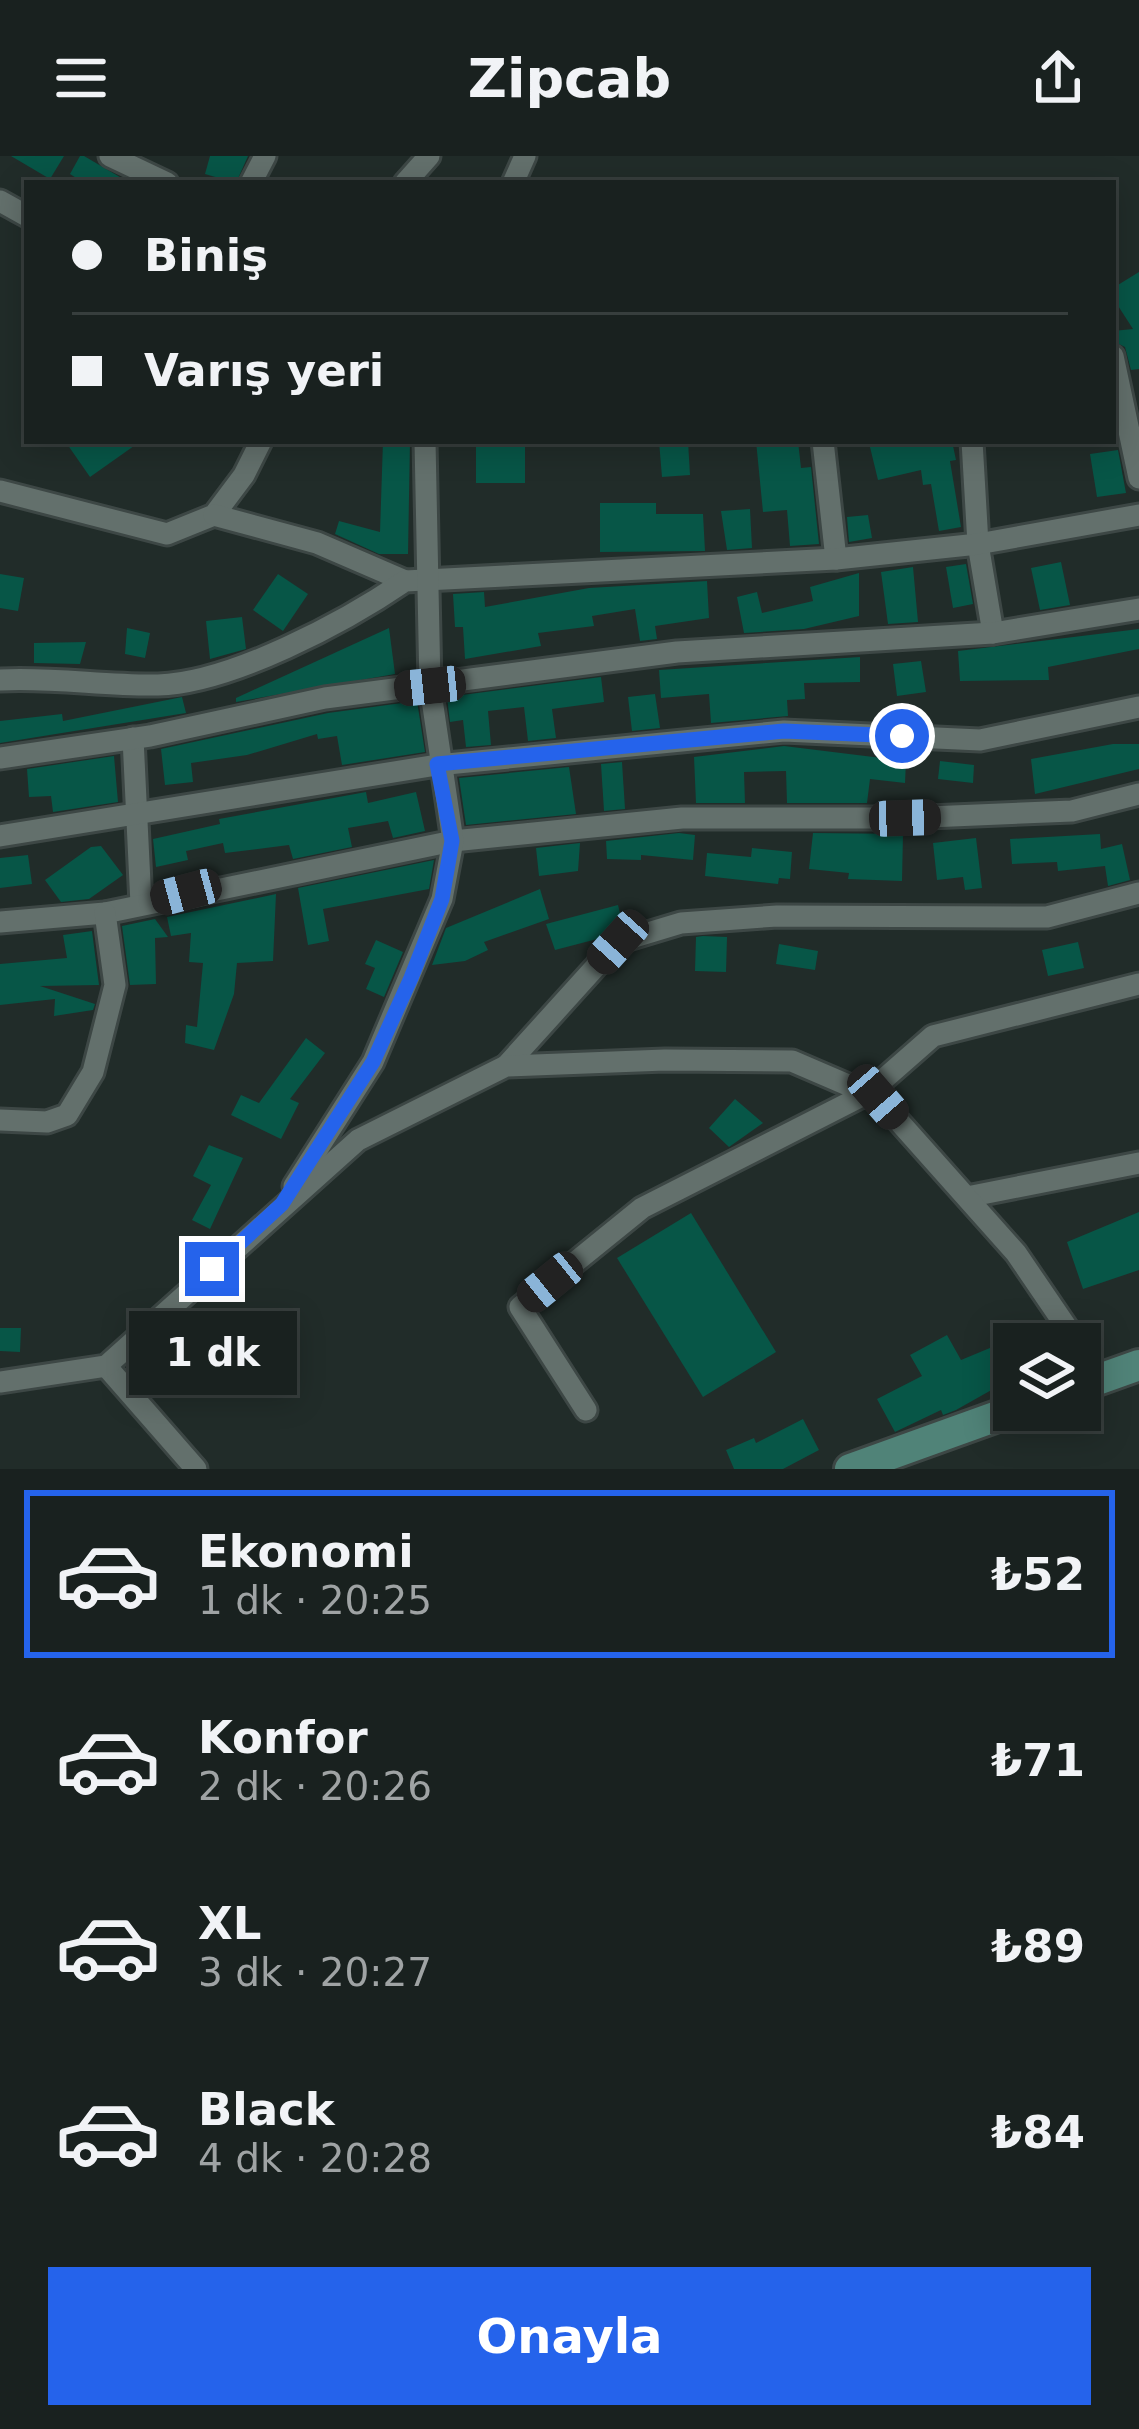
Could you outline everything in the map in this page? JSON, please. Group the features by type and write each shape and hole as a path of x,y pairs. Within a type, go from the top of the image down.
{"street":[{"path":"110,156 161,180"},
{"path":"408,180 429,156"},
{"path":"1116,370 1139,478"},
{"path":"0,491 167,533 214,515 244,475 260,444"},
{"path":"282,1204 373,1062 442,899 452,841 437,764 416,580 425,444"},
{"path":"823,444 836,559"},
{"path":"972,444 978,544 993,633"},
{"path":"214,515 316,543 416,580 836,559 978,544 1139,515"},
{"path":"0,680 163,685 233,668 416,580"},
{"path":"0,758 133,738 325,698 677,652 993,633 1139,609"},
{"path":"0,836 135,818 437,764 784,731 980,740 1139,707"},
{"path":"133,738 140,904"},
{"path":"0,922 105,914 452,841 682,818 905,818 1072,811 1139,794"},
{"path":"0,1382 106,1366 358,1140 506,1066 618,942 681,923 777,916 1048,917 1139,893"},
{"path":"0,1120 47,1122 67,1115 93,1072 115,985 105,914"},
{"path":"586,1410 520,1307 642,1208 868,1093 933,1036 1139,984"},
{"path":"506,1066 792,1061 878,1097 1016,1253 1063,1323"},
{"path":"967,1197 1139,1163"},
{"path":"1101,1378 1139,1365"},
{"path":"106,1366 196,1469"},
{"path":"850,1469 993,1418"}],"building":[{"path":"11,156 64,156 50,179"},
{"path":"84,156 125,180 79,180 70,174"},
{"path":"210,156 248,156 237,180 205,174"},
{"path":"1139,272 1139,369 1131,370 1125,347 1116,342 1116,331 1133,329 1116,303 1116,286"},
{"path":"67,444 137,444 90,477"},
{"path":"383,444 410,444 408,554 379,554 335,534 339,521 380,532"},
{"path":"476,444 525,444 525,483 476,483"},
{"path":"659,444 688,444 690,475 662,477"},
{"path":"756,444 798,444 801,468 811,467 819,544 790,546 787,510 763,512"},
{"path":"869,444 953,444 956,460 950,461 961,527 939,531 931,484 923,485 921,470 878,480"},
{"path":"1118,450 1126,493 1097,497 1090,454"},
{"path":"600,503 656,503 656,514 703,514 705,551 600,552"},
{"path":"750,509 752,548 727,550 721,511"},
{"path":"868,515 872,538 849,542 847,517"},
{"path":"1061,562 1070,605 1040,610 1031,568"},
{"path":"966,564 973,604 953,608 946,567"},
{"path":"913,567 918,622 888,624 881,572"},
{"path":"859,573 859,616 804,629 744,633 737,597 757,592 762,613 813,601 810,587"},
{"path":"0,574 24,578 18,611 0,608"},
{"path":"278,574 308,594 283,631 253,610"},
{"path":"707,581 709,618 655,626 657,639 640,641 635,609 592,616 594,626 538,633 541,646 465,659 463,627 455,627 453,594 484,592 485,607 589,588"},
{"path":"242,617 246,649 210,659 206,621"},
{"path":"127,628 150,633 145,658 125,654"},
{"path":"389,628 395,674 236,702 236,698"},
{"path":"1139,629 1139,649 1048,667 1049,680 960,681 958,651"},
{"path":"86,642 80,664 34,663 34,643"},
{"path":"860,657 860,682 804,683 805,699 787,700 788,716 711,723 709,694 661,698 659,670"},
{"path":"921,661 926,692 897,696 893,664"},
{"path":"601,677 604,702 552,709 556,738 528,741 524,707 488,711 491,745 466,747 463,720 450,722 447,697"},
{"path":"655,694 660,728 632,731 628,697"},
{"path":"182,697 186,713 0,743 0,721 62,714 63,721"},
{"path":"417,701 425,752 342,765 337,736 318,739 317,734 247,755 191,763 193,782 165,785 161,749 328,713"},
{"path":"1139,744 1139,769 1035,794 1031,759"},
{"path":"784,746 906,761 905,783 870,779 867,803 787,803 786,771 744,772 745,803 696,803 694,757"},
{"path":"114,756 118,802 53,812 51,796 29,797 27,769"},
{"path":"940,761 974,765 973,783 938,779"},
{"path":"622,762 625,809 604,811 601,764"},
{"path":"569,767 576,814 466,825 459,778"},
{"path":"366,792 368,803 416,792 425,831 393,838 388,821 348,828 352,847 293,859 289,845 225,853 223,843 186,851 188,860 156,867 153,839 220,824 219,819"},
{"path":"813,833 903,834 902,881 848,879 849,873 809,869"},
{"path":"1100,834 1101,849 1122,844 1130,880 1108,886 1105,866 1058,871 1057,862 1012,864 1010,839"},
{"path":"695,835 693,860 641,855 641,860 607,859 606,841"},
{"path":"976,838 982,888 965,890 963,877 937,880 933,843"},
{"path":"580,843 578,871 539,876 536,848"},
{"path":"101,846 123,875 89,899 61,902 45,880 91,847"},
{"path":"752,848 792,852 790,879 779,878 778,884 705,876 707,853 751,857"},
{"path":"28,855 32,884 0,888 0,858"},
{"path":"434,860 429,889 323,909 329,941 308,945 298,888"},
{"path":"540,889 549,919 484,942 488,950 465,961 432,965 446,928"},
{"path":"276,894 273,961 237,963 234,994 214,1050 185,1043 186,1025 197,1027 203,963 189,962 191,933 171,936 167,917"},
{"path":"618,905 623,925 601,938 555,950 546,924"},
{"path":"155,919 168,937 155,938 156,984 130,985 122,926"},
{"path":"92,931 99,985 40,986 95,1004 93,1010 54,1016 55,999 0,1005 0,964 67,958 63,935"},
{"path":"696,937 727,937 726,972 695,971"},
{"path":"376,940 403,952 384,997 366,989 375,968 365,964"},
{"path":"1078,942 1084,968 1048,976 1042,950"},
{"path":"779,944 818,951 815,970 776,964"},
{"path":"306,1038 325,1053 290,1099 299,1103 281,1139 231,1115 241,1095 259,1103"},
{"path":"735,1099 763,1123 729,1147 709,1128"},
{"path":"209,1145 243,1158 210,1229 192,1220 211,1185 193,1176"},
{"path":"1139,1212 1139,1270 1083,1289 1067,1242"},
{"path":"691,1213 776,1352 703,1397 617,1258"},
{"path":"0,1328 21,1328 20,1352 0,1351"},
{"path":"947,1335 961,1360 993,1347 993,1389 956,1410 943,1415 941,1410 895,1432 877,1399 922,1376 910,1355"},
{"path":"803,1419 819,1450 783,1469 734,1469 726,1450 754,1438 756,1443"}],"route":[{"path":"212,1269 282,1204 373,1062 411,978 442,899 452,841 437,764 784,731 902,736"}]}
